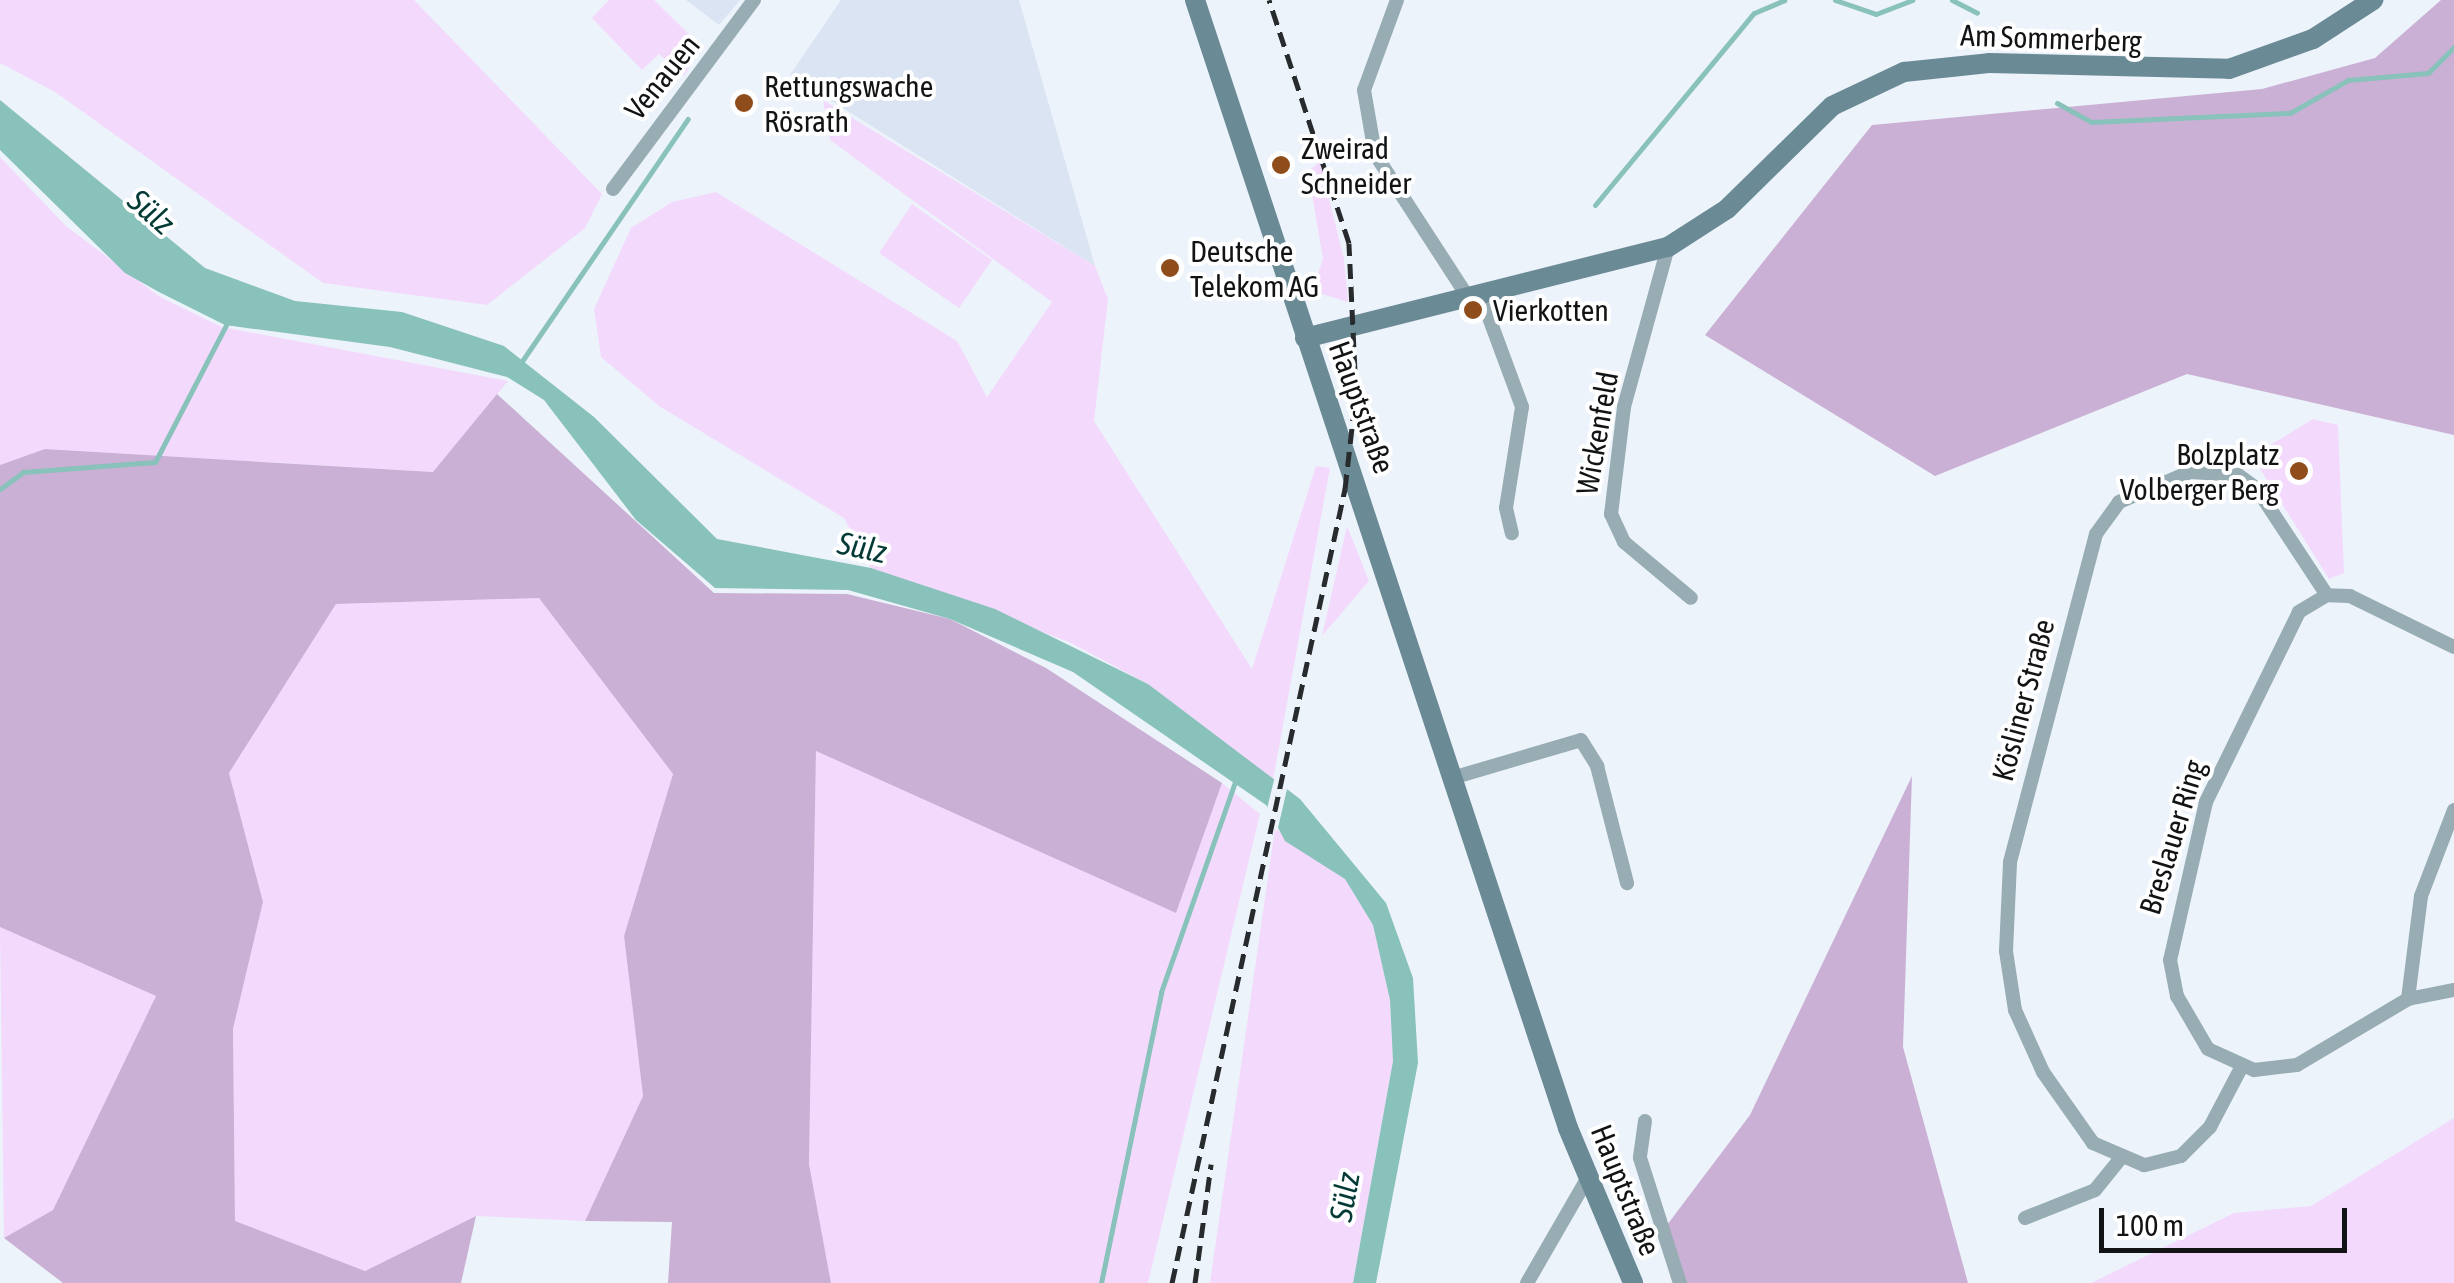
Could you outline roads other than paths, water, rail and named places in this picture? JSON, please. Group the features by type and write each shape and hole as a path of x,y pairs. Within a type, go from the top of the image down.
{"main road":[{"name":"Hauptstraße","path":"1195,0 1586,1180 1633,1283"},
{"name":"Am Sommerberg","path":"1304,338 1668,247 1726,209 1810,124 1879,80 1954,64 2230,68 2313,39 2372,0"}],"street":[{"name":"Venauen","path":"612,189 754,0"},
{"path":"1396,0 1364,90 1375,154 1475,298 1520,397 1506,508 1512,533"},
{"name":"Wickenfeld","path":"1668,247 1624,407 1611,514 1624,542 1691,598"},
{"name":"Kösliner Straße","path":"2120,1159 2086,1135 2025,1041 2006,952 2010,862 2096,534 2130,494 2190,472 2228,472 2257,489 2327,595"},
{"path":"2327,595 2381,604 2454,648"},
{"name":"Breslauer Ring","path":"2241,1068 2210,1052 2184,1012 2171,933 2206,802 2250,697 2288,625 2327,595"},
{"path":"1452,778 1581,740 1597,766 1627,883"},
{"path":"2408,999 2421,896 2454,810"},
{"path":"2025,1218 2095,1190 2120,1159 2144,1165 2182,1156 2210,1127 2241,1068 2297,1064 2408,999 2454,990"},
{"path":"1644,1121 1640,1158 1680,1283"},
{"path":"1527,1283 1586,1180"}],"waterway":[{"path":"1595,205 1754,13 1784,0"},
{"path":"1835,0 1876,14 1912,0"},
{"path":"1952,0 1977,13"},
{"path":"2057,103 2091,122 2290,113 2348,80 2428,73 2454,47"},
{"path":"520,364 688,119"},
{"path":"0,489 23,472 155,462 229,319"},
{"path":"1101,1283 1161,992 1237,776"}],"railway":[{"path":"1172,1283 1345,489 1356,393 1349,243 1269,0"},
{"path":"1195,1283 1211,1164"}],"place":[{"name":"Rettungswache Rösrath","path":"744,103"},
{"name":"Zweirad Schneider","path":"1281,165"},
{"name":"Deutsche Telekom AG","path":"1170,268"},
{"name":"Vierkotten","path":"1473,310"},
{"name":"Bolzplatz Volberger Berg","path":"2299,471"}],"water label":[{"name":"Sülz","path":"151,212"},
{"name":"Sülz","path":"862,548"},
{"name":"Sülz","path":"1345,1197"}]}
